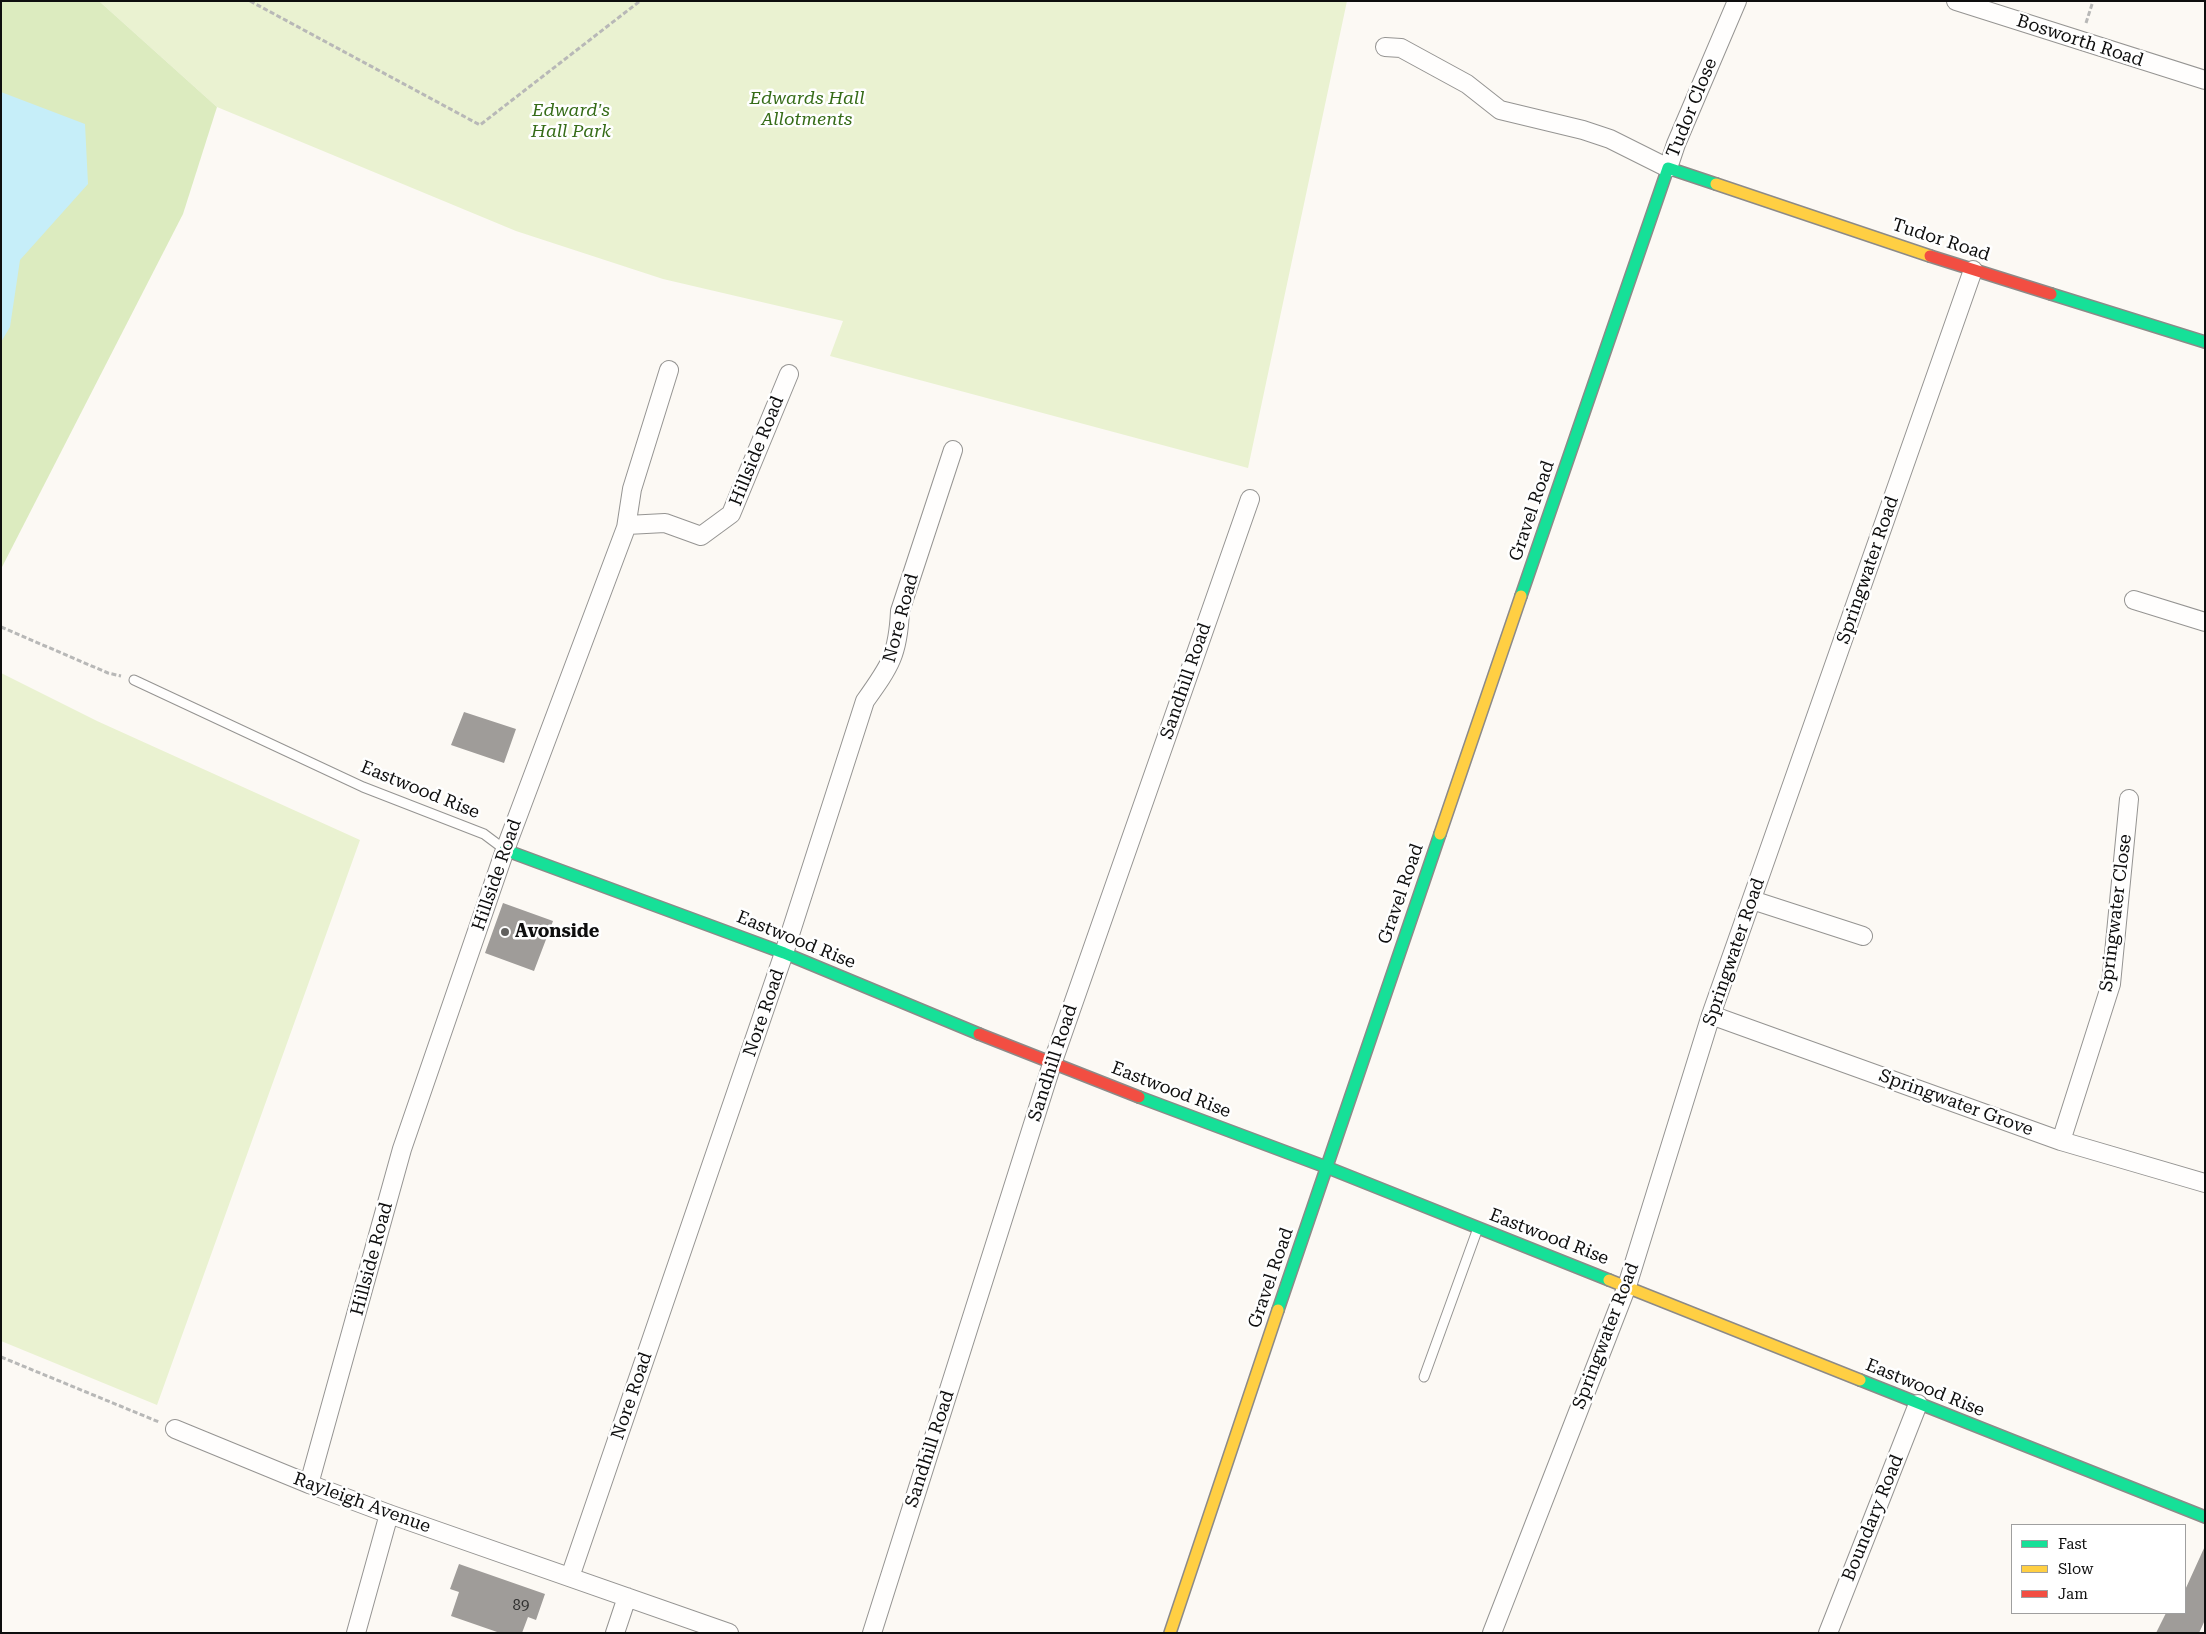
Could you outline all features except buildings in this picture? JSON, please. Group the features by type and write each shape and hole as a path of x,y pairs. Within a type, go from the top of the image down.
{"street":[{"name":"Tudor Close","path":"1385,46 1401,48 1458,79 1507,113 1549,120 1610,139 1668,168 1676,144 1737,1"},
{"name":"Bosworth Road","path":"1956,1 2205,80"},
{"name":"Tudor Road","path":"1668,168 1973,270 2205,342"},
{"name":"Gravel Road","path":"1170,1633 1326,1167 1668,168"},
{"name":"Springwater Road","path":"1492,1633 1627,1286 1711,1014 1973,270"},
{"path":"626,528 632,489 669,370"},
{"name":"Hillside Road","path":"309,1484 402,1149 505,850 626,525 665,523 701,536 731,514 789,374"},
{"name":"Nore Road","path":"570,1577 784,953 865,700 889,667 898,637 900,611 953,450"},
{"name":"Sandhill Road","path":"872,1633 1052,1064 1250,499"},
{"path":"2134,600 2205,622"},
{"name":"Springwater Close","path":"2061,1141 2112,984 2129,799"},
{"name":"Eastwood Rise","path":"505,850 784,953 1052,1064 1326,1167 1918,1404 2205,1516"},
{"path":"1752,900 1863,936"},
{"name":"Springwater Grove","path":"1711,1014 2061,1141 2205,1182"},
{"name":"Boundary Road","path":"1828,1633 1918,1404"},
{"name":"Rayleigh Avenue","path":"175,1429 309,1484 389,1514 728,1633"},
{"path":"356,1633 389,1514"},
{"path":"616,1633 627,1597"}],"lane":[{"name":"Eastwood Rise","path":"134,680 362,787 484,834 505,850"},
{"path":"1424,1377 1478,1228"}],"path":[{"path":"250,1 480,125 640,1"},
{"path":"1,628 108,674 134,680"},
{"path":"1,1357 175,1429"}],"green space":[{"path":"1,1 99,1 217,107 183,214 1,569"},
{"path":"99,1 1347,1 1248,468 830,356 843,321 663,279 516,231 217,107"},
{"path":"1,673 97,721 360,840 157,1405 1,1341"}],"water":[{"path":"1,92 85,124 88,184 20,260 10,327 1,342"}],"traffic: fast":[{"path":"1521,596 1668,168 1716,184"},
{"path":"2051,294 2205,342"},
{"path":"1278,1310 1440,834"},
{"path":"505,850 784,953 979,1034"},
{"path":"1139,1097 1326,1167 1609,1280"},
{"path":"1860,1380 2205,1517"}],"traffic: slow":[{"path":"1716,184 1930,256"},
{"path":"1440,834 1521,596"},
{"path":"1609,1280 1860,1380"},
{"path":"1170,1633 1278,1310"}],"traffic: jam":[{"path":"1930,256 2051,294"},
{"path":"979,1034 1139,1097"}],"place":[{"name":"Avonside","path":"505,932"}],"park label":[{"name":"Edwards Hall Allotments","path":"807,109"},
{"name":"Edward's Hall Park","path":"571,121"}]}
